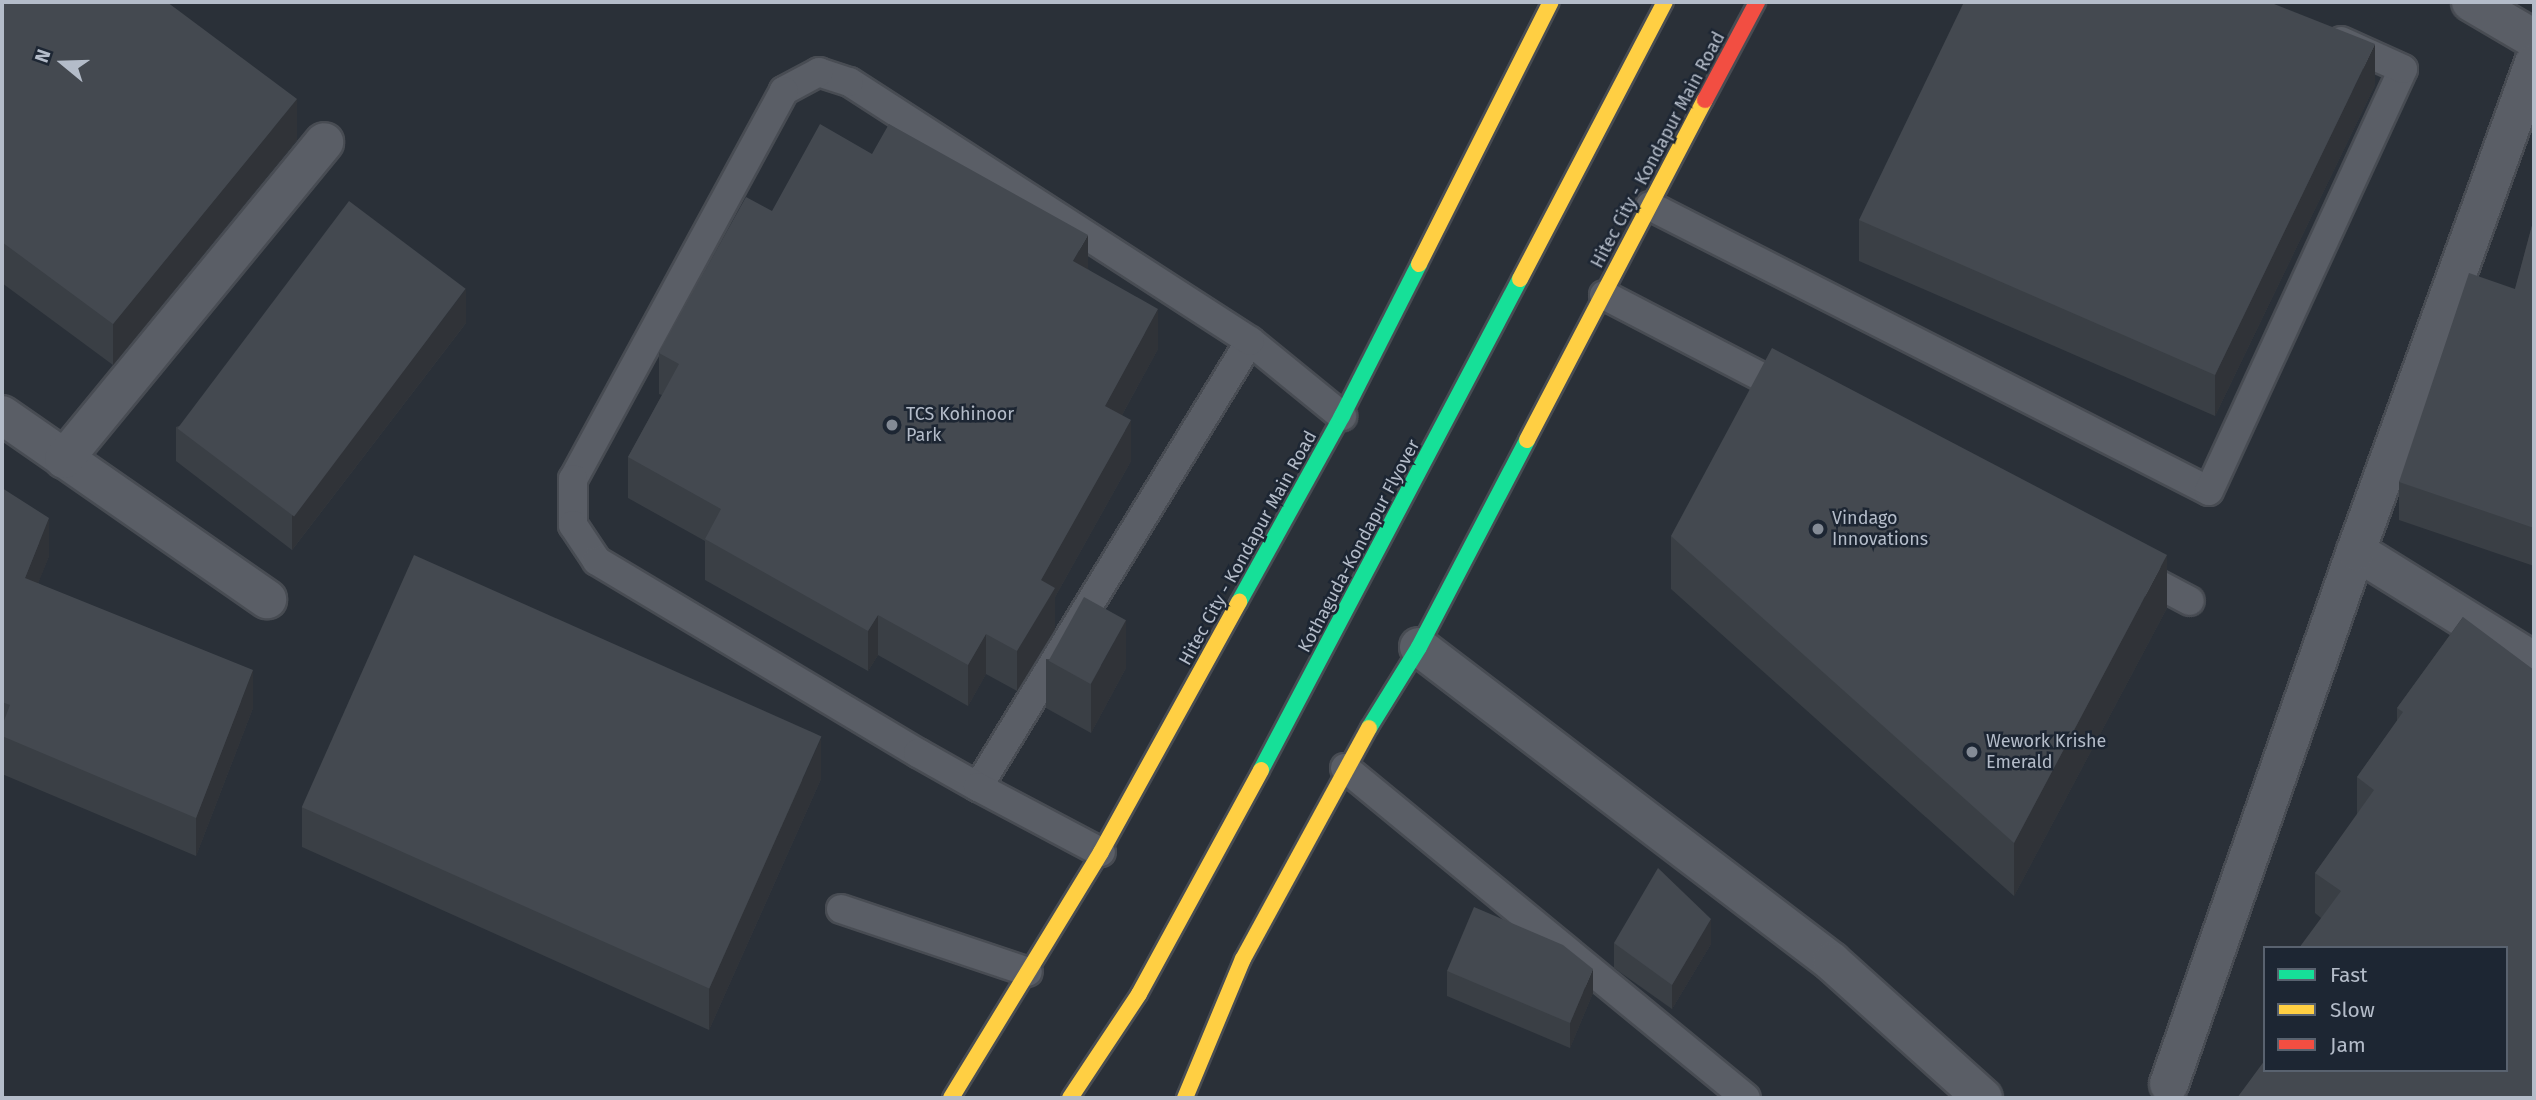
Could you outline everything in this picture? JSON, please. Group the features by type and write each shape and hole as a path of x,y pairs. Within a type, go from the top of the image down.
{"main road":[{"name":"Hitec City - Kondapur Main Road","path":"951,1098 1101,852 1342,416 1551,2"},
{"name":"Kothaguda-Kondapur Flyover","path":"1070,1098 1139,994 1309,681 1665,2"},
{"name":"Hitec City - Kondapur Main Road","path":"1185,1098 1243,958 1345,768 1419,647 1757,2"}],"street":[{"path":"2471,2 2534,39"},
{"path":"2169,1084 2356,551 2534,63"},
{"path":"64,459 324,142"},
{"path":"2,415 267,599"},
{"path":"2356,551 2534,662"},
{"path":"1419,647 1832,962 1983,1098"}],"lane":[{"path":"1650,206 2209,491 2403,69 2317,30"},
{"path":"1101,852 978,787 597,561 573,525 573,478 784,91 819,72 849,82 1250,341 1342,416"},
{"path":"1604,295 1818,406"},
{"path":"978,787 1250,341"},
{"path":"2103,555 2190,601"},
{"path":"1345,768 1746,1098"},
{"path":"841,909 1028,972"}],"building":[{"path":"2,2 167,2 297,99 113,324 2,242"},
{"path":"1964,2 2269,2 2375,44 2215,375 1859,220"},
{"name":"TCS Kohinoor Park","path":"820,124 872,154 889,124 1088,235 1073,261 1158,309 1105,406 1131,420 1041,580 1055,588 1017,651 986,634 968,665 878,615 868,631 705,539 721,509 628,457 679,364 659,353 746,197 772,211"},
{"path":"349,201 466,289 294,516 177,429"},
{"path":"2534,218 2534,528 2399,482 2469,273 2515,289"},
{"name":"Wework Krishe Emerald","path":"1772,348 2167,555 2014,843 1671,536"},
{"path":"2,488 49,518 25,578 253,670 196,818 2,736 2,726 10,705 2,702"},
{"path":"414,555 821,736 709,989 302,807"},
{"path":"1084,597 1126,620 1091,684 1049,661"},
{"path":"2463,617 2534,670 2534,1098 2237,1098 2263,1063 2263,1072 2508,1072 2508,946 2300,946 2341,891 2315,873 2374,790 2357,777 2403,712 2397,708"},
{"path":"1658,868 1711,919 1672,985 1614,943"},
{"path":"1474,907 1563,945 1593,969 1570,1023 1447,971"}],"traffic: fast":[{"path":"1239,602 1342,416 1419,264"},
{"path":"1261,770 1520,279"},
{"path":"1369,728 1419,647 1527,440"}],"traffic: slow":[{"path":"1419,264 1551,2"},
{"path":"1520,279 1665,2"},
{"path":"1527,440 1705,100"},
{"path":"951,1098 1101,852 1239,602"},
{"path":"1185,1098 1243,959 1369,728"},
{"path":"1070,1098 1139,994 1261,770"}],"traffic: jam":[{"path":"1705,100 1757,2"}],"place":[{"name":"TCS Kohinoor Park","path":"892,425"},
{"name":"Vindago Innovations","path":"1818,529"},
{"name":"Wework Krishe Emerald","path":"1972,752"}]}
